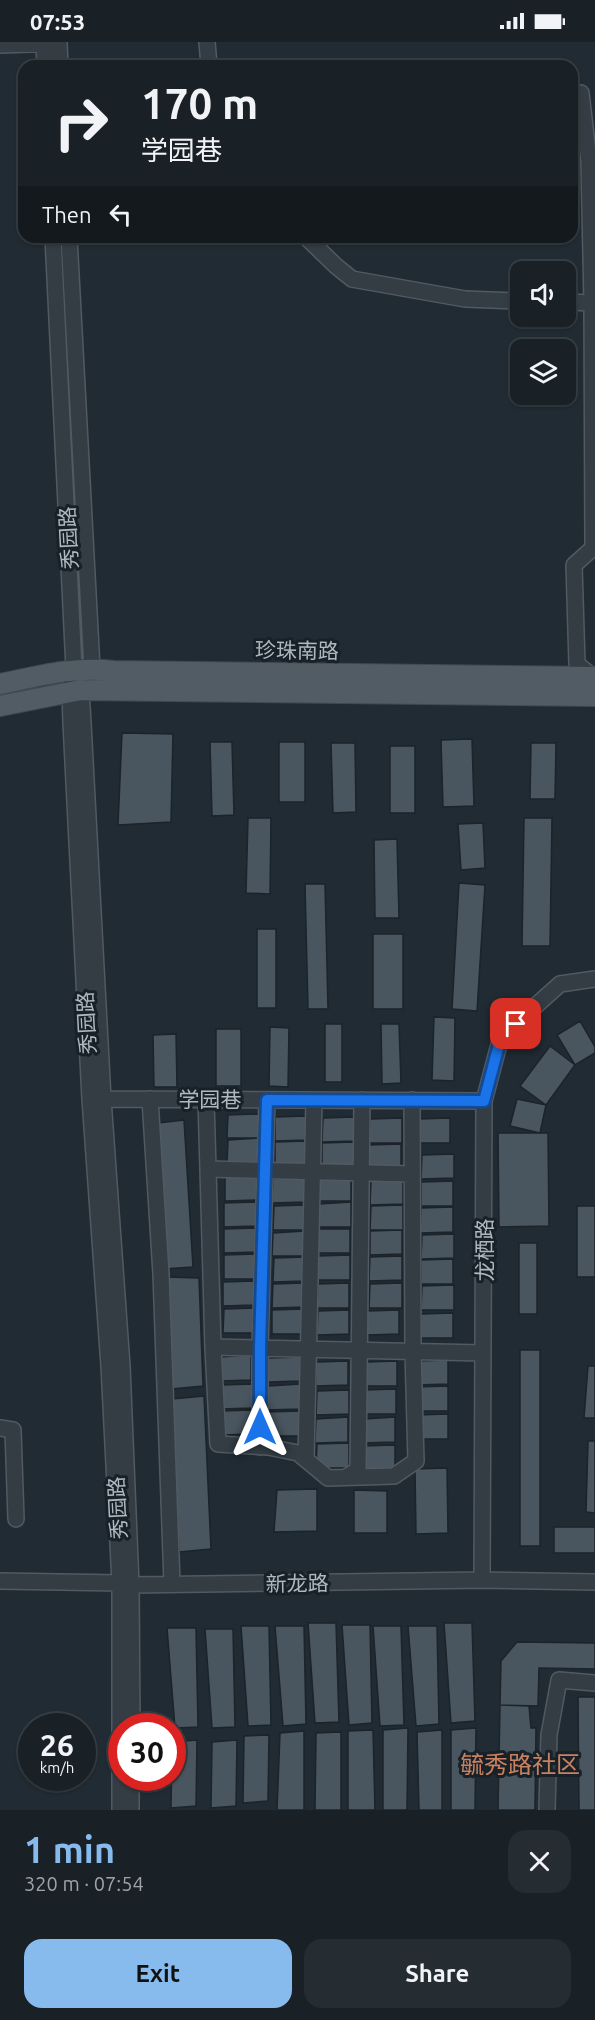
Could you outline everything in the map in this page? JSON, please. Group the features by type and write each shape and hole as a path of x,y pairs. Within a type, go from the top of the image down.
{"main road":[{"name":"珍珠南路","path":"0,684 83,669 594,687"},
{"name":"珍珠南路","path":"0,706 76,691 594,687"}],"street":[{"path":"207,42 208,60"},
{"path":"0,45 50,43"},
{"path":"46,60 50,43"},
{"path":"50,43 57,60"},
{"path":"581,93 589,162 594,303 594,550 574,565 577,664 594,687"},
{"name":"秀园路","path":"53,243 83,669"},
{"name":"秀园路","path":"69,243 83,669 76,691 91,1099 126,1584 131,1713"},
{"path":"312,243 352,279 465,299 510,301"},
{"path":"576,302 594,303"},
{"name":"龙栖路","path":"482,1580 484,1101 501,1037 560,984 595,979"},
{"name":"学园巷","path":"91,1099 484,1101"},
{"path":"150,1099 161,1274 172,1584"},
{"path":"206,1100 218,1444 298,1453 327,1478 394,1476 417,1461 413,1352 412,1100"},
{"path":"260,1447 260,1348 267,1100"},
{"path":"306,1460 314,1100"},
{"path":"346,1477 358,1470 362,1100"},
{"path":"208,1169 412,1174"},
{"path":"213,1347 483,1353"},
{"path":"0,1428 14,1430 16,1519"},
{"name":"新龙路","path":"0,1581 126,1584 482,1580 595,1582"},
{"name":"秀园路","path":"120,1810 126,1584"},
{"path":"547,1810 549,1735 559,1680 595,1683"},
{"path":"131,1791 131,1810"}],"building":[{"path":"122,733 173,734 171,822 118,825"},
{"path":"472,739 474,806 443,807 441,740"},
{"path":"210,742 232,742 234,815 212,816"},
{"path":"279,742 305,742 305,802 279,802"},
{"path":"331,743 355,743 356,812 333,813"},
{"path":"531,743 556,743 555,799 530,799"},
{"path":"390,746 415,746 415,813 390,813"},
{"path":"248,818 271,818 270,894 246,893"},
{"path":"524,818 552,818 550,946 522,946"},
{"path":"483,823 485,868 461,870 458,824"},
{"path":"397,839 399,918 375,918 374,840"},
{"path":"459,883 485,885 477,1011 452,1009"},
{"path":"305,884 325,884 328,1009 308,1009"},
{"path":"257,929 276,929 276,1008 257,1008"},
{"path":"373,934 403,934 403,1009 373,1009"},
{"path":"434,1017 455,1018 454,1081 432,1080"},
{"path":"580,1021 595,1047 595,1053 575,1065 557,1035"},
{"path":"325,1024 342,1024 342,1082 325,1082"},
{"path":"381,1024 399,1024 401,1083 382,1084"},
{"path":"270,1027 289,1028 288,1087 269,1086"},
{"path":"216,1029 241,1029 241,1086 216,1086"},
{"path":"176,1034 177,1087 154,1087 153,1035"},
{"path":"550,1046 575,1065 546,1105 520,1086"},
{"path":"517,1099 546,1105 540,1133 510,1126"},
{"path":"259,1114 259,1138 227,1138 228,1115"},
{"path":"307,1116 307,1140 275,1141 275,1117"},
{"path":"355,1117 355,1141 322,1142 323,1118"},
{"path":"402,1118 402,1143 369,1143 370,1119"},
{"path":"450,1118 450,1143 417,1143 418,1119"},
{"path":"184,1120 193,1267 163,1269 158,1123"},
{"path":"498,1133 548,1133 549,1226 499,1227"},
{"path":"259,1138 259,1163 227,1164 228,1140"},
{"path":"307,1141 307,1165 275,1166 275,1142"},
{"path":"354,1142 354,1166 322,1167 322,1143"},
{"path":"401,1144 401,1169 368,1169 369,1145"},
{"path":"454,1154 454,1178 421,1179 422,1155"},
{"path":"257,1176 257,1200 225,1201 225,1177"},
{"path":"351,1176 351,1201 318,1201 319,1177"},
{"path":"305,1178 305,1202 272,1203 273,1179"},
{"path":"403,1179 403,1204 370,1205 371,1181"},
{"path":"453,1181 453,1206 421,1206 421,1182"},
{"path":"256,1202 256,1226 224,1227 224,1203"},
{"path":"351,1202 351,1227 319,1227 319,1204"},
{"path":"305,1205 305,1230 273,1230 274,1206"},
{"path":"403,1205 403,1230 370,1230 371,1206"},
{"path":"577,1206 595,1206 595,1277 577,1277"},
{"path":"453,1207 453,1232 420,1233 421,1208"},
{"path":"256,1228 256,1252 224,1253 224,1229"},
{"path":"318,1229 350,1229 350,1253 318,1253"},
{"path":"402,1230 402,1254 370,1255 370,1231"},
{"path":"305,1231 305,1256 272,1256 273,1233"},
{"path":"454,1234 454,1258 421,1259 422,1235"},
{"path":"519,1243 537,1243 537,1314 519,1314"},
{"path":"256,1254 256,1279 224,1279 224,1255"},
{"path":"350,1255 350,1280 318,1280 318,1256"},
{"path":"402,1256 402,1280 369,1281 370,1257"},
{"path":"305,1257 305,1281 273,1282 274,1258"},
{"path":"453,1259 453,1284 421,1284 421,1260"},
{"path":"166,1277 199,1278 203,1386 171,1389"},
{"path":"255,1281 255,1305 223,1306 223,1282"},
{"path":"305,1283 305,1307 272,1308 273,1284"},
{"path":"349,1283 349,1308 317,1308 318,1284"},
{"path":"402,1283 402,1308 369,1308 370,1284"},
{"path":"454,1285 454,1310 421,1310 422,1286"},
{"path":"255,1308 255,1333 223,1333 224,1309"},
{"path":"304,1309 304,1334 272,1334 272,1310"},
{"path":"349,1310 349,1334 317,1335 318,1311"},
{"path":"399,1310 399,1334 367,1335 367,1311"},
{"path":"453,1313 453,1338 420,1338 421,1314"},
{"path":"520,1350 540,1350 540,1546 520,1546"},
{"path":"251,1355 251,1380 219,1381 220,1357"},
{"path":"300,1357 300,1381 268,1382 268,1358"},
{"path":"448,1360 448,1384 416,1385 416,1361"},
{"path":"348,1361 348,1385 316,1386 316,1362"},
{"path":"397,1361 397,1386 365,1386 366,1362"},
{"path":"588,1366 595,1366 595,1418 584,1418"},
{"path":"253,1384 253,1408 220,1409 221,1385"},
{"path":"300,1384 300,1409 267,1410 268,1386"},
{"path":"448,1386 448,1411 416,1411 416,1387"},
{"path":"396,1389 396,1414 364,1414 364,1390"},
{"path":"349,1390 349,1414 316,1415 317,1391"},
{"path":"204,1396 211,1549 179,1552 172,1399"},
{"path":"253,1410 253,1434 220,1435 221,1411"},
{"path":"299,1411 299,1436 267,1436 267,1412"},
{"path":"448,1414 448,1439 416,1439 417,1415"},
{"path":"348,1417 348,1442 315,1443 316,1419"},
{"path":"395,1417 395,1442 363,1443 364,1419"},
{"path":"588,1441 595,1441 595,1513 586,1512"},
{"path":"349,1443 349,1468 316,1468 317,1444"},
{"path":"395,1445 395,1469 363,1470 363,1446"},
{"path":"447,1468 448,1533 416,1534 415,1469"},
{"path":"317,1489 317,1531 274,1532 277,1490"},
{"path":"354,1490 387,1491 387,1533 354,1533"},
{"path":"554,1527 595,1527 595,1553 554,1553"},
{"path":"308,1623 336,1623 339,1722 315,1723"},
{"path":"444,1623 472,1623 475,1721 451,1723"},
{"path":"342,1625 370,1625 372,1723 349,1725"},
{"path":"241,1626 269,1626 271,1725 248,1726"},
{"path":"275,1626 304,1626 306,1724 283,1726"},
{"path":"373,1626 401,1626 404,1725 380,1726"},
{"path":"408,1626 437,1626 439,1724 416,1726"},
{"path":"167,1628 196,1628 198,1727 186,1728 186,1713 174,1713"},
{"path":"205,1629 233,1629 235,1727 212,1728"},
{"path":"517,1642 595,1643 595,1669 539,1668 538,1706 500,1705 501,1661"},
{"path":"578,1697 595,1697 595,1810 579,1810"},
{"path":"500,1705 529,1706 531,1728 536,1728 535,1810 498,1810"},
{"path":"408,1728 407,1810 383,1810 383,1730"},
{"path":"476,1728 475,1810 451,1810 451,1730"},
{"path":"373,1730 375,1810 348,1810 348,1731"},
{"path":"442,1730 442,1810 419,1810 417,1732"},
{"path":"304,1731 304,1810 277,1810 280,1733"},
{"path":"341,1732 341,1810 315,1810 316,1733"},
{"path":"269,1735 268,1801 243,1803 244,1736"},
{"path":"197,1740 196,1806 171,1808 171,1791 186,1791 186,1741"},
{"path":"237,1740 236,1806 211,1808 212,1742"}],"district":[{"name":"毓秀路社区","path":"520,1764"}],"route":[{"path":"260,1427 267,1100 484,1101 501,1037 516,1024"}]}
